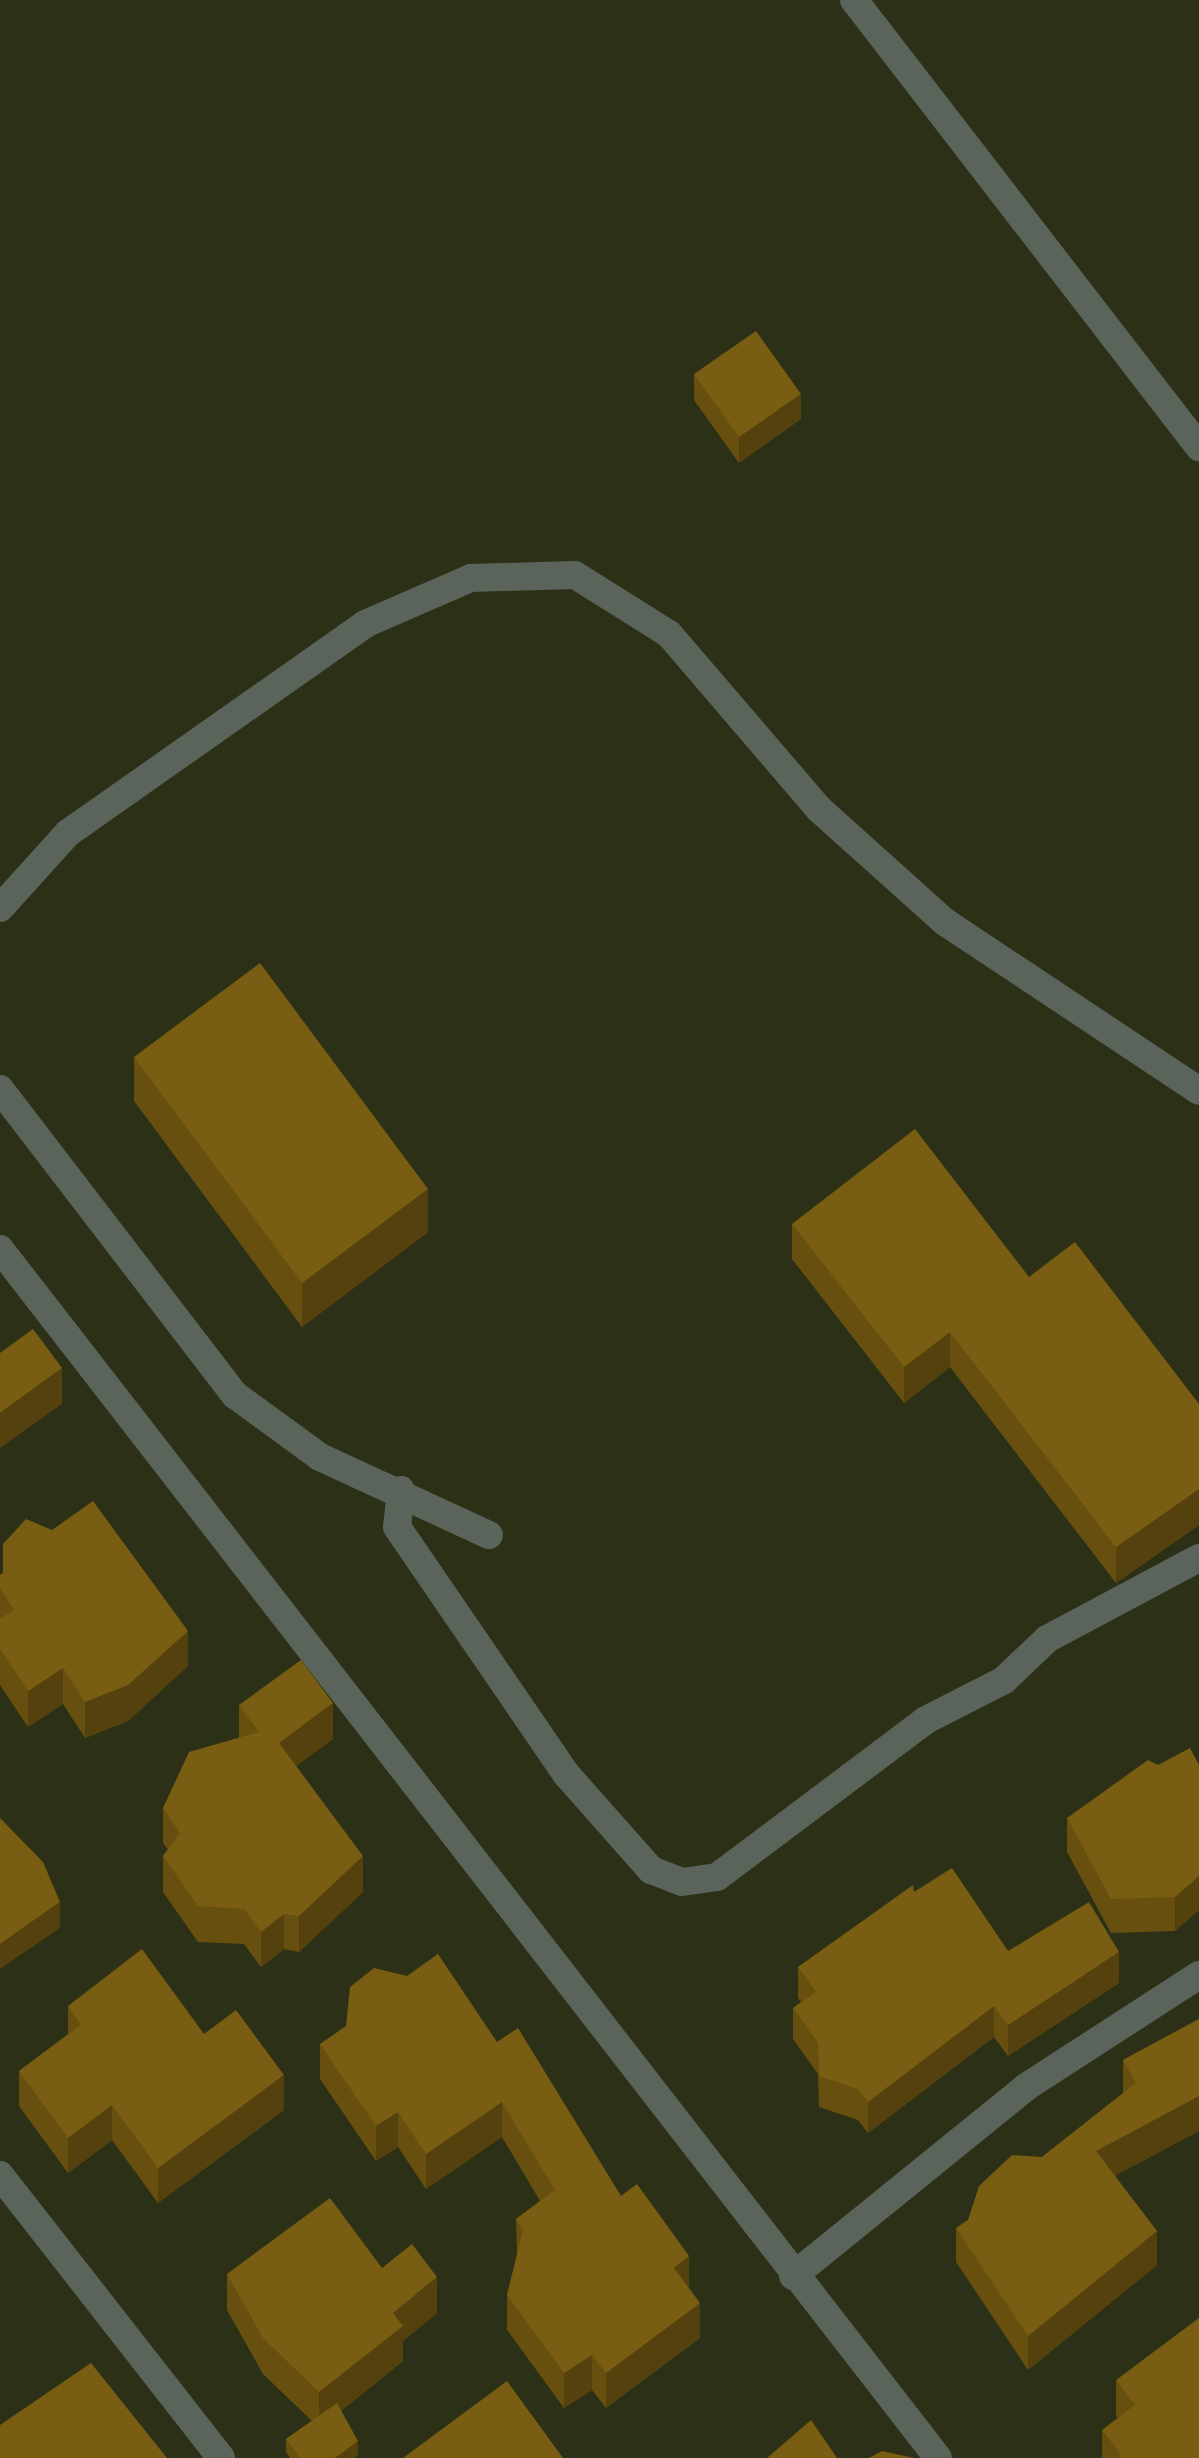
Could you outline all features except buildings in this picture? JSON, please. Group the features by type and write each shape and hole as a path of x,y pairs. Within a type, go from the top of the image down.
{"lane":[{"path":"854,0 1199,447"},
{"path":"0,908 68,833 365,624 471,578 574,575 669,634 819,808 945,922 1199,1092"},
{"path":"0,1089 234,1395 320,1458 401,1490 489,1535"},
{"path":"0,1249 938,2458"},
{"path":"401,1490 396,1527 568,1775 622,1843 682,1882 717,1877 926,1720 1004,1680 1047,1639 1199,1558"},
{"path":"793,2276 1026,2087 1199,1976"},
{"path":"0,2175 221,2458"}]}
